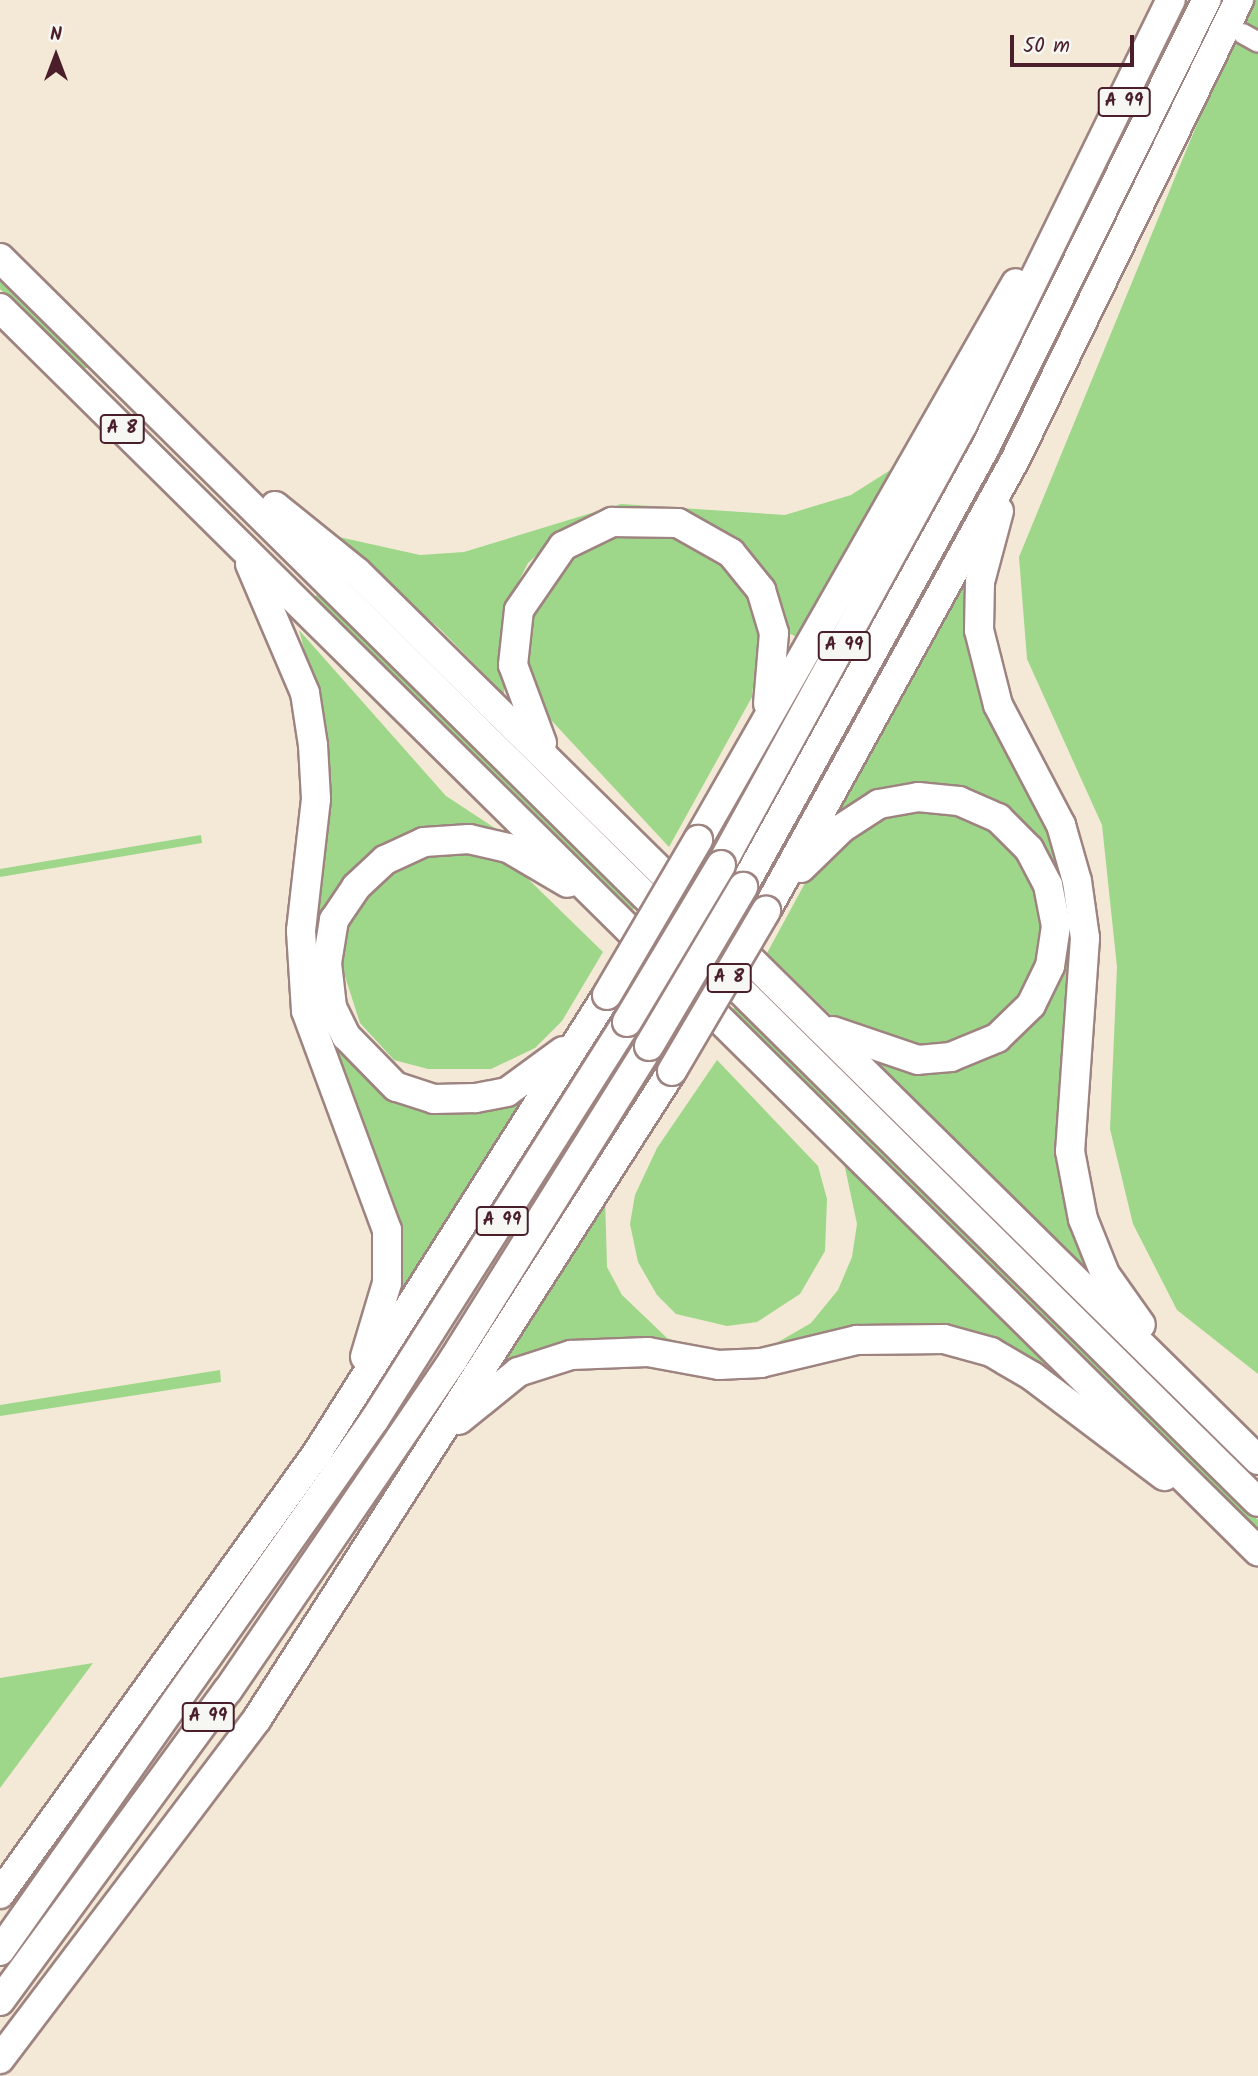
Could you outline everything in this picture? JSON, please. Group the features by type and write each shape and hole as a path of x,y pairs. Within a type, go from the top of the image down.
{"highway":[{"name":"A 99","path":"0,1951 375,1419 627,1021 720,865 855,625 1076,204 1171,0"},
{"name":"A 99","path":"0,2001 228,1690 453,1360 649,1046 743,887 985,448 1206,0"},
{"path":"0,2059 257,1720 672,1071 781,887 1014,460 1239,0"},
{"path":"0,1894 317,1453 590,1024 764,726 1045,233 1076,204"},
{"name":"A 8","path":"0,258 1258,1502"},
{"name":"A 8","path":"0,308 1258,1551"},
{"path":"201,455 357,572 1258,1460"},
{"path":"1014,460 980,582 979,631 999,705 1061,825 1077,881 1085,938 1070,1151 1083,1219 1105,1274 1167,1352 1170,1374"},
{"path":"558,769 520,695 513,666 517,620 541,569 563,546 612,522 644,518 704,533 731,553 761,590 774,634 764,726"},
{"path":"243,549 305,693 313,745 316,799 301,931 306,1011 387,1230 387,1283 378,1329 320,1433 317,1453"},
{"path":"781,887 842,828 879,804 918,797 959,801 998,818 1029,849 1048,885 1056,926 1050,966 1031,1005 997,1038 951,1057 918,1060 818,1025"},
{"path":"590,1024 544,1070 507,1091 434,1099 396,1087 362,1057 332,1007 327,963 334,920 356,887 385,860 424,842 469,839 508,848 606,906"},
{"path":"439,1439 518,1372 571,1355 629,1351 719,1365 761,1363 857,1340 944,1339 991,1352 1032,1376 1131,1454 1216,1510"}],"green space":[{"path":"1248,0 1258,0 1258,1374 1177,1310 1133,1224 1110,1129 1117,967 1102,825 1027,659 1019,557"},
{"path":"0,274 90,364 83,371 0,289"},
{"path":"892,469 799,638 788,633 741,544 722,529 671,509 636,507 559,534 528,563 509,600 504,694 440,629 330,535 420,555 464,552 621,504 785,515 851,495"},
{"path":"637,531 694,540 740,578 760,618 752,697 669,847 538,706 526,651 532,609 574,552"},
{"path":"971,562 1054,837 1072,918 1092,1277 871,1061 937,1068 1057,974 1017,819 868,796 831,820"},
{"path":"320,592 638,905 631,911 314,598"},
{"path":"299,630 446,796 507,836 450,827 391,841 350,873 323,920 318,977 396,1093 538,1083 395,1308 399,1284 336,1076 312,955 329,772 325,728"},
{"path":"943,807 997,830 1032,871 1047,929 1029,994 983,1038 915,1051 834,1018 767,953 810,874 877,815"},
{"path":"201,835 202,843 0,877 0,869"},
{"path":"459,851 494,857 524,875 603,952 562,1021 535,1048 491,1069 428,1069 394,1060 360,1023 341,964 341,935 373,881 428,854"},
{"path":"737,1004 1258,1520 1258,1533 731,1012"},
{"path":"717,1060 818,1166 827,1199 825,1251 800,1294 757,1322 727,1326 676,1314 657,1295 638,1262 630,1224 635,1195 657,1148"},
{"path":"844,1163 1083,1402 1003,1351 746,1354 638,1343 476,1391 605,1197 607,1267 622,1295 667,1338 692,1347 745,1350 773,1345 811,1323 838,1290 852,1257 857,1224"},
{"path":"220,1370 221,1382 0,1416 0,1405"},
{"path":"93,1663 0,1788 0,1678"}]}
